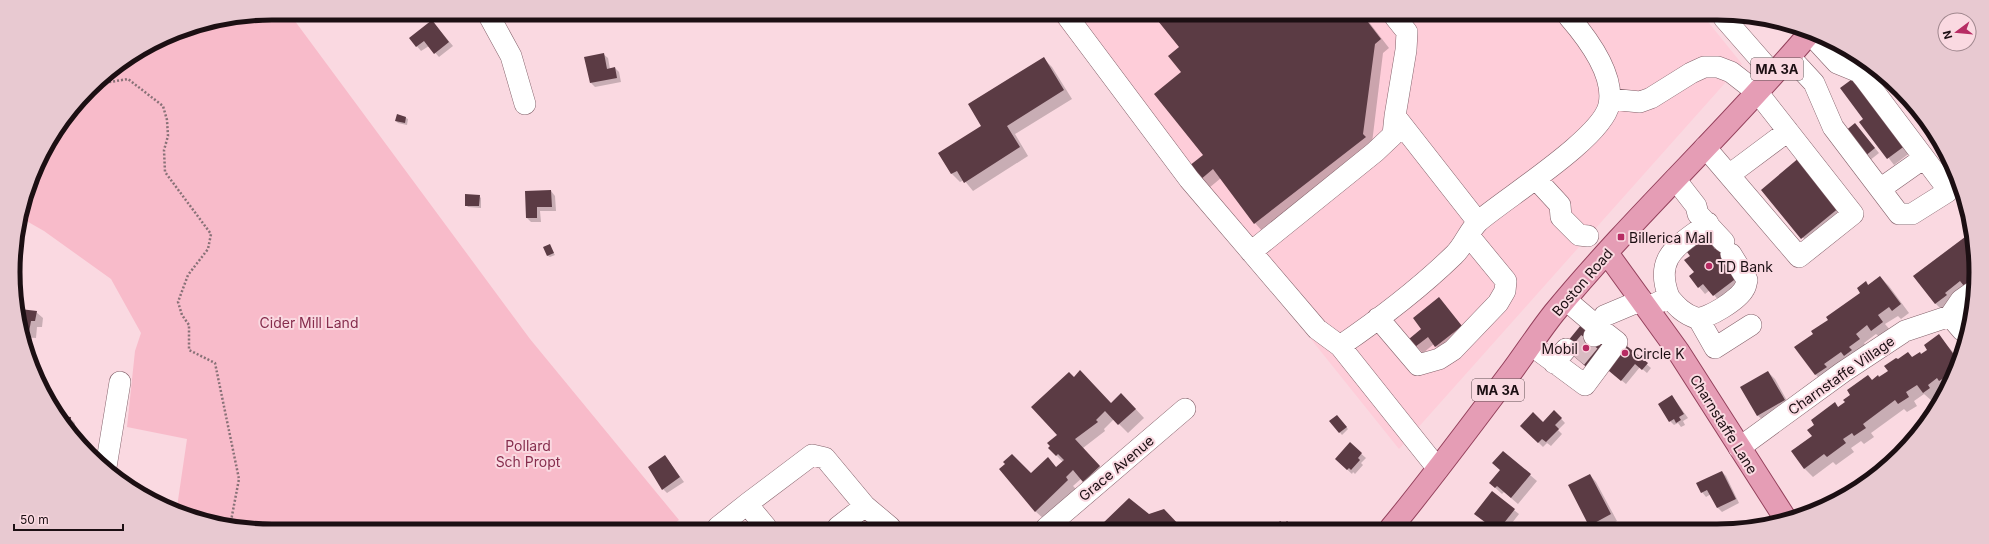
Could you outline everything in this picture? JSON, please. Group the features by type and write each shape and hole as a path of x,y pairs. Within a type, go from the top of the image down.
{"main road":[{"name":"Boston Road","path":"1394,524 1438,469 1566,300 1607,253 1705,147 1758,93 1807,37"},
{"name":"Charnstaffe Lane","path":"1607,253 1678,351 1783,515"}],"street":[{"path":"491,20 511,56 524,104"},
{"path":"1070,20 1189,179 1317,329 1340,346 1438,469"},
{"path":"1251,252 1392,135 1406,50 1407,32 1397,20"},
{"path":"1340,346 1378,318 1455,254 1474,229 1593,132 1602,121 1609,107 1610,99 1608,78 1601,62 1571,20"},
{"path":"1726,21 1773,74"},
{"path":"1790,57 1814,83 1833,127 1896,211 1903,215 1912,214 1947,192 1946,187 1859,72 1837,63 1816,41"},
{"path":"1610,99 1640,102 1651,98 1704,66 1718,67 1731,72 1758,93 1853,214 1799,257 1705,147"},
{"path":"1378,318 1418,365 1439,359 1453,350 1498,303 1505,291 1506,281 1474,229 1395,116"},
{"path":"1729,175 1788,131"},
{"path":"1880,190 1924,158"},
{"path":"1536,179 1560,205 1561,217 1579,235 1588,236 1607,253"},
{"path":"1670,185 1690,214 1703,218 1727,248 1747,280 1744,289 1723,307 1710,315 1698,318 1683,312 1669,297 1663,277 1667,262 1675,248 1703,218"},
{"path":"1962,330 1950,316 1961,300 1968,295"},
{"path":"1592,328 1604,316 1669,297"},
{"path":"1531,345 1565,360 1585,385 1616,342 1592,328 1566,300"},
{"name":"Charnstaffe Village","path":"1739,448 1843,372 1905,331 1950,316"},
{"path":"1698,318 1715,348 1751,325"},
{"path":"107,462 120,382"},
{"name":"Grace Avenue","path":"1051,524 1185,409"},
{"path":"722,524 812,455 825,458 865,506 886,524"},
{"path":"747,504 764,524"},
{"path":"842,524 865,506"}],"path":[{"path":"108,82 128,79 163,106 168,136 164,150 165,172 211,234 208,249 188,275 178,302 182,315 189,325 189,350 215,362 239,480 231,521"}],"shaded area":[{"name":"Billerica Mall","path":"1055,20 1707,20 1742,64 1399,449"}],"green space":[{"name":"Cider Mill Land","path":"294,20 530,339 679,520 674,524 272,524 239,522 223,519 191,511 177,505 187,439 127,427 135,351 141,333 111,279 44,231 26,220 33,191 46,161 62,132 72,119 94,94 119,72 146,54 191,33 239,22"}],"building":[{"path":"432,20 449,42 434,54 424,41 416,47 409,38"},
{"path":"1157,20 1366,20 1381,39 1375,44 1363,134 1366,137 1254,224 1213,169 1200,180 1189,166 1203,155 1154,94 1181,72 1168,56 1179,47"},
{"path":"604,53 607,69 615,67 617,78 590,83 584,57"},
{"path":"1044,57 1064,90 1007,126 1020,147 964,183 957,171 951,174 938,153 981,126 968,104"},
{"path":"1855,77 1906,145 1887,159 1859,122 1863,119 1840,88"},
{"path":"397,114 406,117 405,123 395,121"},
{"path":"1855,123 1875,148 1864,157 1844,132"},
{"path":"1800,157 1840,207 1801,239 1761,190"},
{"path":"551,190 552,207 537,207 537,218 526,218 525,191"},
{"path":"465,194 480,195 479,206 465,206"},
{"name":"TD Bank","path":"1730,237 1738,248 1738,277 1713,296 1703,284 1698,288 1689,276 1694,272 1684,260 1690,256 1687,252 1700,242 1702,245 1708,240 1715,249"},
{"path":"1965,237 1967,240 1969,272 1968,282 1964,286 1960,281 1945,293 1947,295 1935,304 1913,276"},
{"path":"550,244 554,253 547,256 543,247"},
{"path":"1880,276 1901,304 1892,311 1889,307 1878,315 1883,322 1871,331 1867,325 1856,334 1860,339 1849,347 1852,350 1844,356 1841,352 1824,364 1827,367 1815,375 1794,347 1813,334 1811,331 1828,320 1826,317 1860,293 1857,288 1866,281 1868,285"},
{"path":"1439,297 1462,326 1435,347 1428,337 1415,347 1409,339 1421,329 1413,318"},
{"path":"23,309 37,311 35,321 31,321 29,332 28,332"},
{"name":"Mobil","path":"1581,325 1608,348 1591,371 1563,347"},
{"path":"1939,334 1955,356 1946,377 1939,381 1937,378 1928,385 1930,388 1923,393 1917,385 1906,392 1909,397 1898,404 1895,400 1863,424 1866,428 1854,436 1852,433 1843,439 1846,443 1827,457 1824,454 1804,469 1791,451 1812,436 1807,430 1814,425 1811,420 1835,402 1838,407 1845,402 1843,400 1850,395 1847,390 1868,375 1872,380 1878,375 1879,377 1888,371 1884,366 1908,352 1912,357 1920,352 1921,354 1927,350 1924,345"},
{"name":"Circle K","path":"1623,343 1648,363 1642,370 1635,364 1621,381 1603,366"},
{"path":"1080,370 1111,403 1121,393 1136,409 1118,425 1105,411 1096,420 1098,422 1075,439 1100,466 1083,482 1073,470 1066,477 1068,480 1035,512 999,469 1005,464 1003,462 1012,454 1031,473 1048,457 1056,467 1064,460 1058,454 1056,456 1048,448 1050,446 1047,443 1057,435 1031,407 1069,372 1074,377"},
{"path":"1768,371 1785,400 1757,416 1740,387"},
{"path":"1672,395 1684,414 1679,417 1681,420 1676,423 1674,419 1669,422 1658,404"},
{"path":"1554,410 1562,418 1555,425 1559,429 1546,442 1542,439 1538,443 1520,426 1533,412 1543,422"},
{"path":"1337,415 1347,427 1339,433 1329,421"},
{"path":"65,416 71,417 70,423"},
{"path":"1350,442 1362,453 1358,458 1360,460 1351,470 1349,468 1347,470 1335,459"},
{"path":"1503,451 1531,474 1511,498 1497,486 1495,488 1489,483 1500,470 1492,463"},
{"path":"665,455 680,477 662,490 648,467"},
{"path":"1722,471 1736,499 1717,508 1707,490 1701,493 1696,483"},
{"path":"1590,474 1611,514 1593,524 1588,524 1568,485"},
{"path":"1492,491 1515,509 1503,524 1488,524 1474,514"},
{"path":"1129,498 1149,514 1164,509 1178,524 1102,524"}],"tunnel":[{"path":"1576,358 1594,336"}],"place":[{"name":"Billerica Mall","path":"1621,237"},
{"name":"TD Bank","path":"1709,266"},
{"name":"Mobil","path":"1586,348"},
{"name":"Circle K","path":"1625,353"}],"park label":[{"name":"Pollard Sch Propt","path":"528,454"}]}
